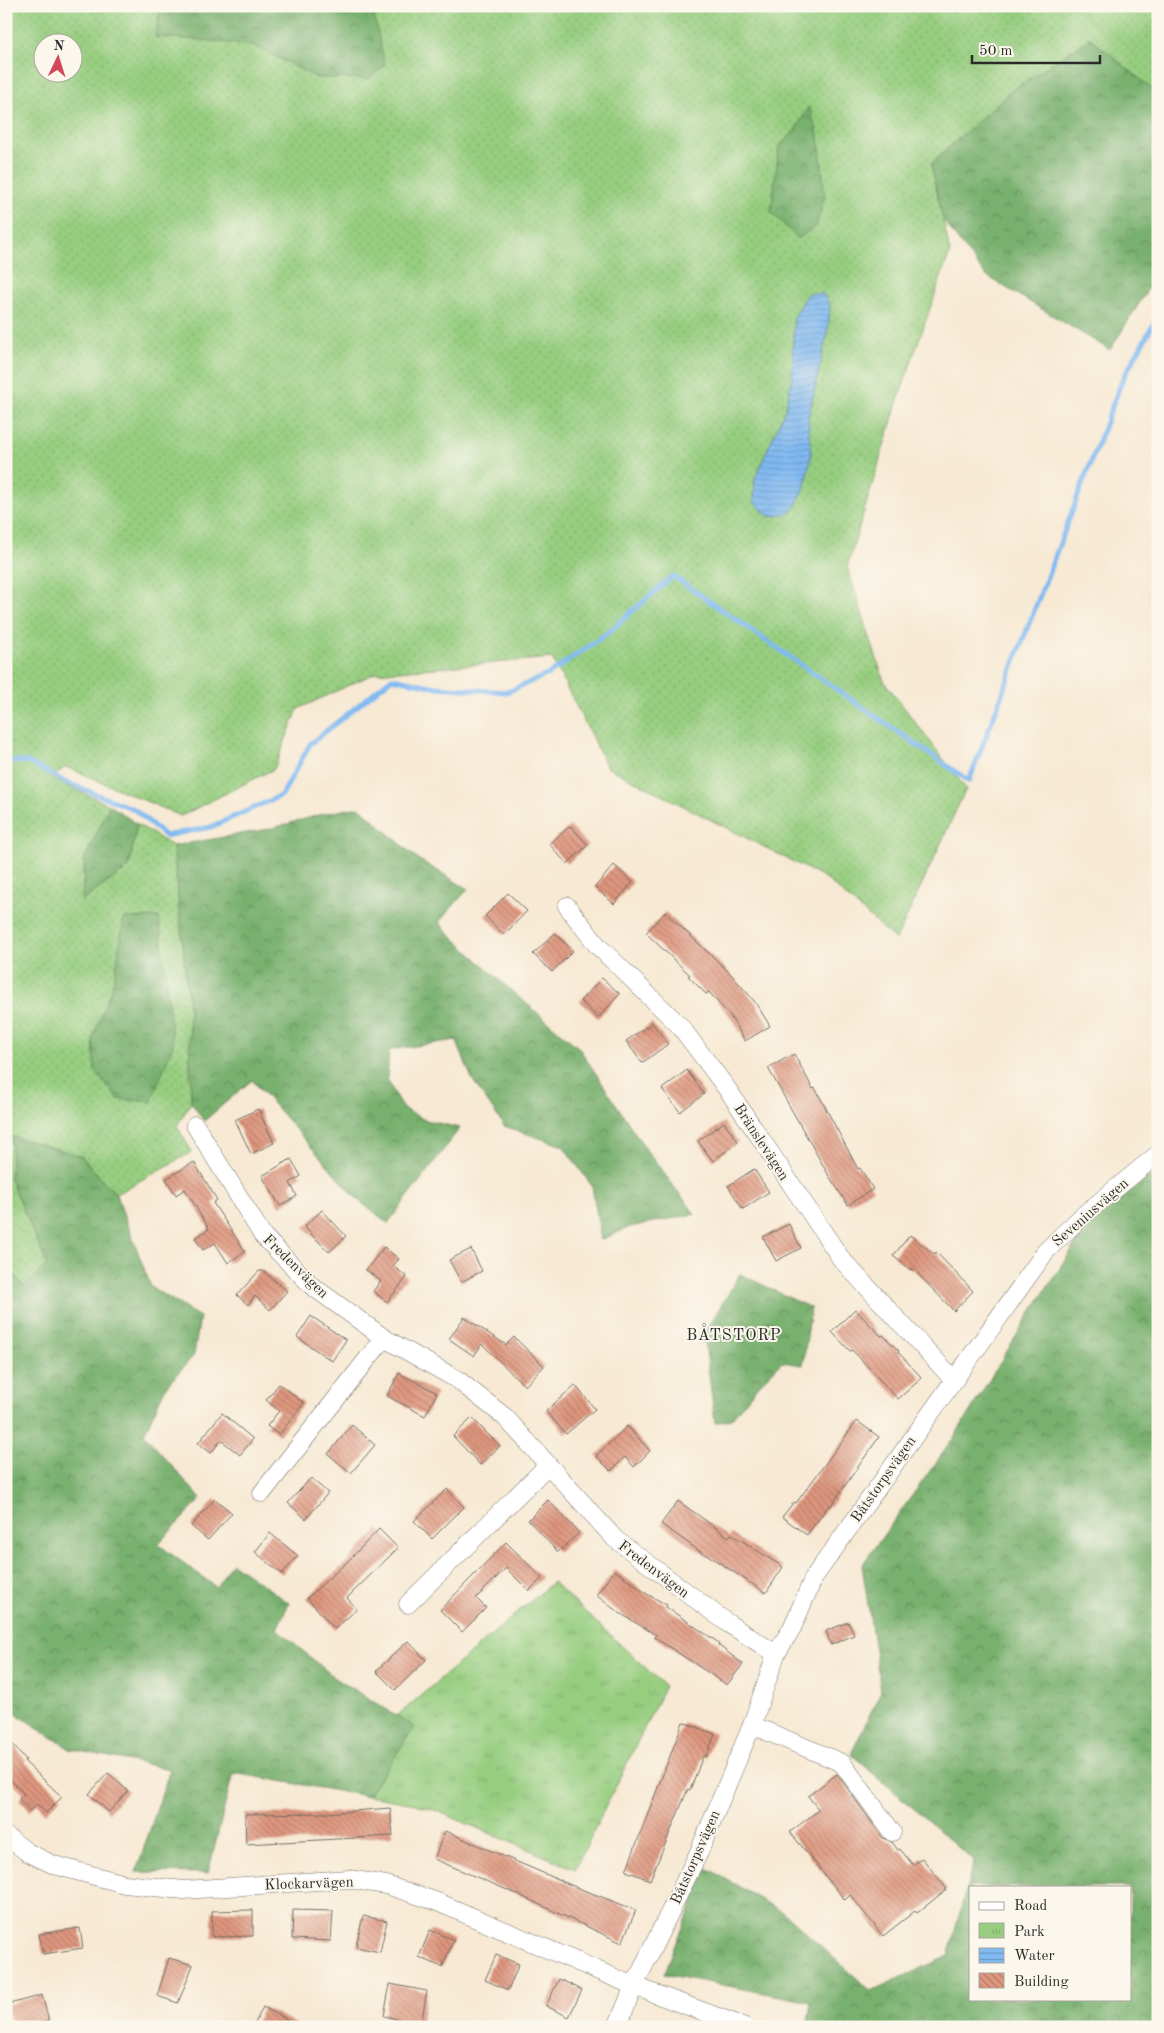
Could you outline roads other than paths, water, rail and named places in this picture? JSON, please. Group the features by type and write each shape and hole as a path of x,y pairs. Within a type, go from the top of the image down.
{"street":[{"name":"Bränslevägen","path":"567,906 597,945 680,1026 728,1090 842,1260 954,1380"},
{"name":"Fredenvägen","path":"195,1125 263,1236 312,1286 384,1338 458,1380 505,1417 547,1466 615,1539 729,1624 776,1654"},
{"name":"Seveniusvägen","path":"1046,1251 1081,1217 1158,1154"},
{"name":"Båtstorpsvägen","path":"617,2027 634,1986 699,1852 752,1725 776,1654 792,1628 814,1577 1046,1251"},
{"path":"262,1494 384,1338"},
{"path":"408,1604 547,1466"},
{"path":"752,1725 842,1763 892,1832"},
{"name":"Klockarvägen","path":"6,1836 27,1852 54,1865 134,1885 184,1890 349,1880 386,1885 435,1901 634,1986"},
{"path":"634,1986 745,2027"}],"water":[{"path":"808,293 823,294 830,305 828,330 808,418 811,457 804,490 792,512 770,517 754,502 755,478 785,410 792,379 794,318"}],"waterway":[{"path":"6,761 28,762 65,782 134,809 165,836 211,827 282,795 310,744 392,678 436,687 507,692 549,674 606,634 673,576 969,781 1123,378 1158,316"}],"district":[{"name":"BÅTSTORP","path":"734,1334"}]}
